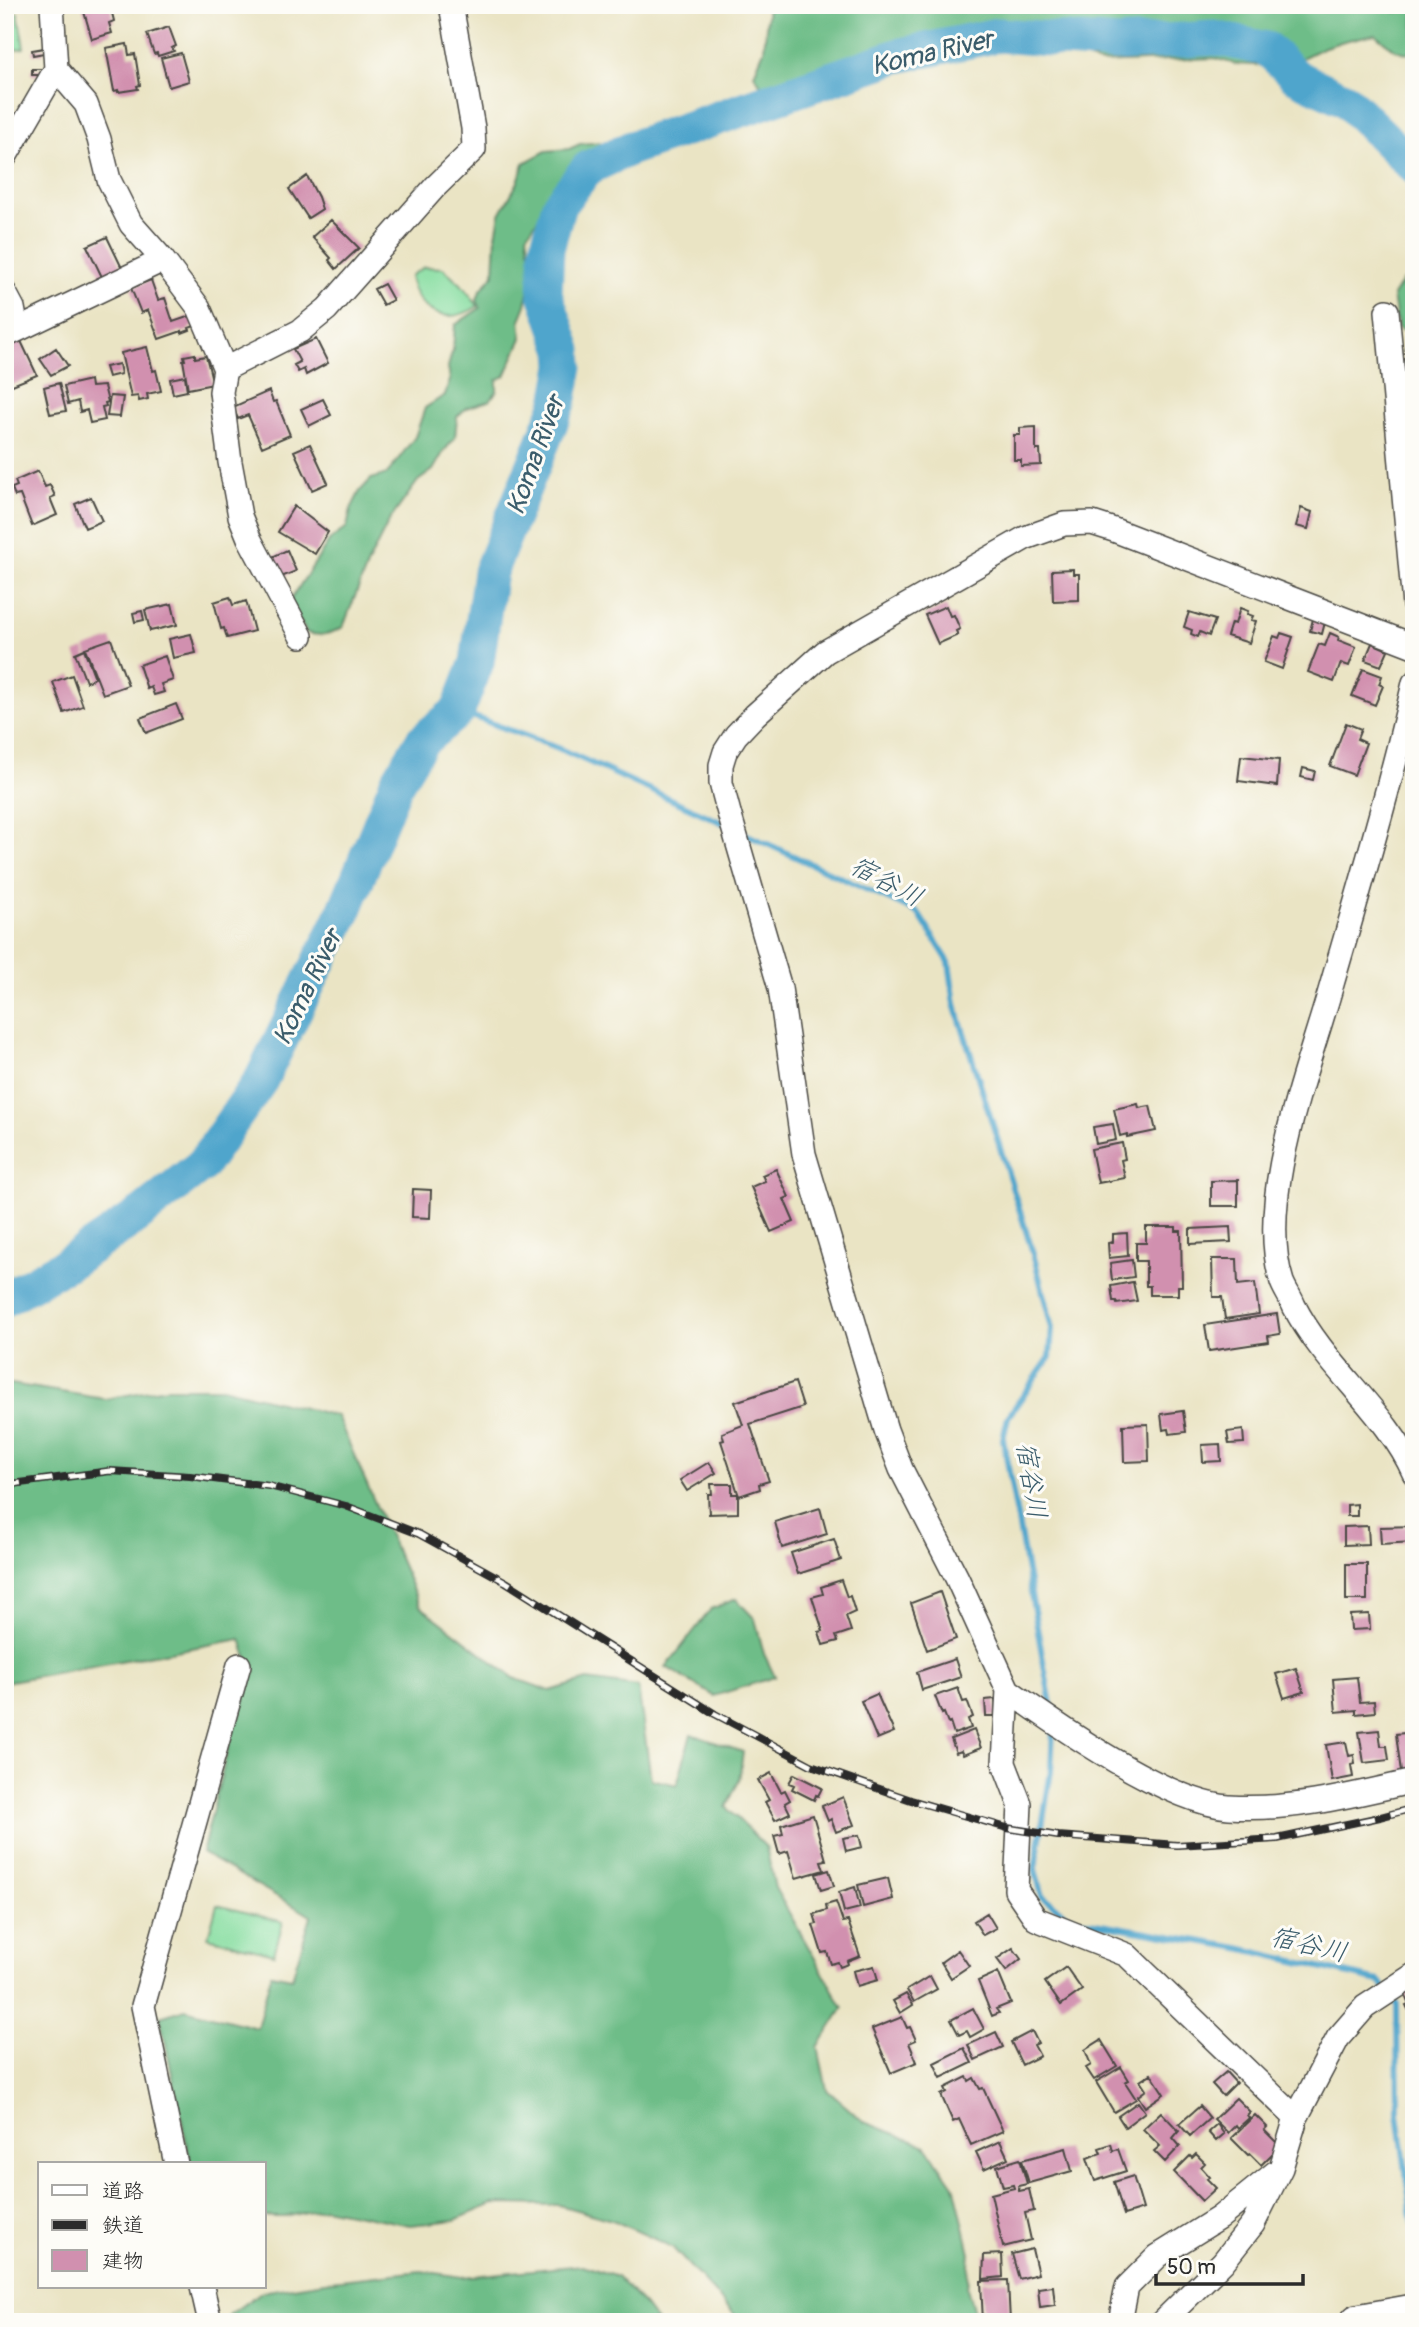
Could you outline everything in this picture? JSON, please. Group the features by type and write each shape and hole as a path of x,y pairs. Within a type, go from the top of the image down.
{"main road":[{"path":"1358,2322 1414,2312"}],"street":[{"path":"5,157 56,69 52,5"},
{"path":"225,369 300,331 327,309 435,187 474,149 473,128 451,5"},
{"path":"56,69 86,104 99,139 109,180 131,224 163,260 199,308 225,369 221,392 240,516 301,636"},
{"path":"11,333 163,260"},
{"path":"5,293 13,307 11,333"},
{"path":"1387,311 1414,605"},
{"path":"1296,2118 1126,1955 1036,1919 1016,1889 1020,1804 1004,1763 1008,1690 957,1578 901,1469 886,1430 804,1154 780,989 721,783 721,765 725,752 755,715 825,652 1025,538 1064,524 1092,523 1114,530 1414,646"},
{"path":"1414,683 1409,724 1283,1154 1274,1232 1282,1282 1301,1319 1320,1348 1392,1437 1414,1473"},
{"path":"176,2162 143,2006 239,1665"},
{"path":"1008,1690 1044,1716 1156,1782 1193,1798 1226,1807 1269,1807 1329,1800 1414,1781"},
{"path":"1162,2322 1223,2262 1254,2224 1281,2168 1296,2118 1338,2038 1365,2007 1414,1975"},
{"path":"1120,2322 1127,2287 1158,2256 1219,2218 1281,2168"},
{"path":"202,2288 210,2322"}],"green space":[{"path":"768,5 1381,5 1382,8 1398,12 1403,5 1414,5 1414,52 1398,50 1375,34 1344,41 1294,62 1273,66 1235,64 1214,58 1099,63 1063,47 1019,43 1008,48 927,53 917,64 903,69 848,78 770,99 754,74 764,50"},
{"path":"18,13 24,48 6,51 5,16"},
{"path":"600,142 602,150 574,167 527,235 529,249 540,275 529,290 520,320 522,338 505,376 497,380 497,391 489,401 466,408 457,417 455,438 433,470 418,481 389,521 369,561 343,627 325,634 307,633 289,602 330,540 347,527 351,509 360,491 371,479 387,474 415,437 425,408 445,395 450,380 448,367 455,325 480,308 477,300 480,291 494,274 500,214 518,182 524,163 546,151"},
{"path":"424,267 443,268 461,284 478,306 455,315 435,313 426,307 419,299 410,276"},
{"path":"1414,279 1414,337 1398,328 1393,296 1403,280"},
{"path":"5,1383 105,1399 166,1388 222,1388 337,1416 420,1606 514,1678 550,1691 587,1680 638,1687 651,1779 677,1785 691,1734 743,1752 739,1781 726,1807 766,1847 775,1888 843,2008 818,2047 827,2090 864,2122 926,2146 955,2188 970,2253 967,2288 977,2322 745,2322 734,2314 672,2247 615,2221 559,2205 493,2204 455,2220 410,2225 324,2208 285,2217 266,2217 266,2162 191,2162 160,2017 185,2009 257,2028 271,1974 292,1978 311,1916 202,1853 248,1661 241,1639 5,1682"},
{"path":"736,1599 755,1619 764,1654 775,1677 714,1696 666,1667 711,1609"},
{"path":"217,1905 283,1922 274,1954 208,1937"},
{"path":"583,2265 617,2277 657,2322 230,2322 229,2315 261,2292 421,2271 462,2277"}],"building":[{"path":"82,5 110,5 114,21 109,23 112,33 92,39"},
{"path":"169,27 176,46 172,48 174,51 158,56 157,53 154,54 147,34"},
{"path":"127,44 129,55 135,54 140,85 137,86 138,89 118,92 114,91 106,48"},
{"path":"44,48 44,53 33,55 32,50"},
{"path":"181,53 189,81 169,87 161,58"},
{"path":"32,69 41,69 41,75 32,75"},
{"path":"307,176 322,209 308,218 289,189"},
{"path":"331,220 359,248 336,269 329,260 331,258 312,237"},
{"path":"107,237 122,268 110,281 107,274 102,277 87,246"},
{"path":"151,280 158,300 165,298 173,322 196,314 200,324 182,333 159,339 148,310 141,313 131,288"},
{"path":"384,284 393,300 383,305 374,289"},
{"path":"20,339 37,375 5,388 5,346"},
{"path":"316,339 328,363 306,375 304,369 298,372 294,365 300,362 293,349"},
{"path":"147,347 161,391 147,394 148,399 139,401 138,396 131,397 121,353"},
{"path":"56,348 68,366 51,375 40,359"},
{"path":"195,354 195,358 206,356 213,384 188,389 183,360 184,356"},
{"path":"119,364 121,374 108,377 105,367"},
{"path":"185,376 187,391 173,394 170,379"},
{"path":"90,380 91,387 104,386 108,402 102,407 105,420 90,423 87,410 80,412 78,401 68,404 64,386"},
{"path":"59,383 66,411 50,414 44,387"},
{"path":"269,391 290,435 262,447 248,415 238,419 233,407"},
{"path":"110,396 123,397 120,417 107,416"},
{"path":"323,399 331,415 309,426 301,409"},
{"path":"1036,427 1036,450 1040,450 1041,465 1021,466 1021,460 1014,460 1014,435 1020,435 1020,428"},
{"path":"310,444 328,483 312,490 294,451"},
{"path":"38,471 45,487 50,485 55,496 50,498 57,515 32,526 20,495 15,496 12,488 17,486 15,481"},
{"path":"91,497 102,521 85,528 75,504"},
{"path":"294,506 328,532 315,554 278,532"},
{"path":"1301,508 1312,512 1308,529 1296,526"},
{"path":"287,550 296,571 279,578 270,558"},
{"path":"1073,569 1073,574 1079,574 1079,600 1053,601 1052,570"},
{"path":"230,597 233,605 246,601 254,631 227,638 224,628 221,629 214,602"},
{"path":"172,604 177,625 150,631 145,610"},
{"path":"946,606 950,616 954,615 960,629 956,631 958,635 938,644 925,615"},
{"path":"1240,608 1248,611 1247,614 1253,616 1251,620 1256,621 1249,643 1227,636 1231,623 1235,624"},
{"path":"142,611 144,620 135,622 133,613"},
{"path":"1189,612 1215,620 1209,636 1200,632 1198,637 1191,634 1192,630 1184,627"},
{"path":"1313,619 1325,622 1322,634 1310,631"},
{"path":"1281,633 1293,637 1282,669 1264,662 1274,636 1279,638"},
{"path":"1330,633 1339,637 1338,640 1356,647 1349,666 1341,663 1334,682 1308,672 1319,644 1325,646"},
{"path":"191,634 196,653 173,658 169,639"},
{"path":"111,639 128,685 103,694 85,648"},
{"path":"1372,643 1388,650 1381,666 1365,660"},
{"path":"84,649 95,678 86,682 75,653"},
{"path":"165,656 173,680 161,684 164,692 154,695 151,687 147,689 139,665"},
{"path":"1363,669 1382,676 1379,684 1383,686 1375,705 1352,696"},
{"path":"72,675 83,706 64,713 53,682"},
{"path":"176,704 182,719 146,733 140,718"},
{"path":"1346,723 1361,729 1357,739 1366,743 1354,775 1330,766"},
{"path":"1241,756 1279,760 1277,786 1238,781"},
{"path":"1303,768 1315,771 1313,780 1301,777"},
{"path":"1138,1104 1139,1108 1150,1106 1156,1131 1120,1136 1114,1109"},
{"path":"1113,1124 1116,1140 1096,1144 1093,1127"},
{"path":"1122,1143 1125,1159 1121,1160 1125,1178 1098,1183 1091,1149"},
{"path":"776,1169 789,1197 784,1199 794,1222 771,1232 751,1187 765,1181 762,1175"},
{"path":"1238,1180 1238,1206 1211,1206 1211,1181"},
{"path":"413,1189 431,1190 430,1218 412,1217"},
{"path":"1146,1227 1176,1227 1176,1231 1181,1231 1182,1286 1178,1286 1178,1295 1150,1295 1150,1286 1146,1286 1146,1261 1136,1261 1136,1243 1146,1243"},
{"path":"1230,1227 1231,1242 1190,1244 1190,1229"},
{"path":"1127,1233 1128,1256 1109,1258 1108,1243 1113,1242 1113,1234"},
{"path":"1212,1259 1237,1259 1238,1285 1255,1283 1259,1314 1225,1319 1222,1297 1213,1297"},
{"path":"1132,1260 1134,1277 1112,1280 1110,1263"},
{"path":"1133,1282 1137,1301 1117,1304 1113,1301 1111,1286"},
{"path":"1277,1314 1280,1334 1268,1336 1269,1342 1209,1351 1205,1325"},
{"path":"795,1382 803,1407 750,1424 769,1481 759,1484 760,1489 739,1496 721,1441 724,1440 722,1433 743,1425 735,1402"},
{"path":"1183,1411 1186,1432 1170,1434 1169,1429 1163,1430 1161,1414"},
{"path":"1148,1424 1149,1461 1124,1462 1123,1425"},
{"path":"1243,1430 1244,1443 1229,1444 1227,1432"},
{"path":"1220,1444 1221,1461 1203,1462 1202,1445"},
{"path":"709,1462 716,1473 687,1491 680,1480"},
{"path":"711,1484 732,1484 732,1494 738,1494 738,1513 709,1514 708,1494 712,1494"},
{"path":"1357,1504 1357,1516 1347,1516 1347,1505"},
{"path":"820,1508 827,1534 782,1548 775,1522"},
{"path":"1368,1526 1369,1544 1344,1545 1344,1527"},
{"path":"1414,1526 1414,1542 1381,1544 1380,1527"},
{"path":"834,1539 841,1560 798,1574 791,1553"},
{"path":"1346,1564 1367,1564 1367,1600 1346,1600"},
{"path":"841,1580 855,1612 846,1616 851,1631 836,1636 838,1641 823,1645 819,1632 823,1631 812,1597 823,1594 821,1587"},
{"path":"940,1592 956,1639 927,1650 911,1603"},
{"path":"1369,1614 1370,1629 1351,1630 1350,1615"},
{"path":"955,1659 961,1677 922,1690 917,1672"},
{"path":"1296,1668 1304,1692 1284,1698 1276,1674"},
{"path":"1357,1677 1360,1702 1374,1701 1375,1712 1336,1712 1333,1679"},
{"path":"958,1688 973,1717 968,1719 971,1728 954,1734 935,1696"},
{"path":"877,1694 894,1732 877,1739 861,1701"},
{"path":"995,1699 997,1716 986,1716 985,1700"},
{"path":"974,1730 981,1748 963,1755 961,1751 956,1753 951,1739"},
{"path":"1379,1730 1381,1746 1387,1746 1389,1760 1364,1763 1359,1732"},
{"path":"1414,1732 1414,1771 1401,1772 1396,1734"},
{"path":"1346,1742 1349,1756 1354,1755 1355,1764 1351,1765 1353,1777 1332,1781 1326,1745"},
{"path":"771,1773 781,1792 785,1790 790,1800 785,1803 790,1813 775,1820 765,1802 769,1800 758,1780"},
{"path":"794,1774 822,1788 814,1800 792,1789 794,1785 789,1783"},
{"path":"843,1797 854,1825 836,1832 822,1806"},
{"path":"813,1815 826,1860 821,1861 824,1870 796,1878 788,1851 779,1854 774,1836 783,1834 781,1825"},
{"path":"859,1835 862,1847 846,1851 843,1838"},
{"path":"829,1870 834,1886 821,1890 816,1874"},
{"path":"888,1878 893,1899 863,1907 858,1885"},
{"path":"855,1887 860,1908 844,1912 839,1892"},
{"path":"836,1902 843,1922 848,1921 860,1956 840,1967 838,1962 831,1964 827,1952 822,1953 813,1925 817,1924 814,1914 827,1910 826,1905"},
{"path":"987,1913 996,1928 983,1935 974,1921"},
{"path":"1013,1948 1021,1959 1006,1971 997,1959"},
{"path":"958,1950 969,1966 951,1978 941,1962"},
{"path":"874,1966 878,1980 857,1986 853,1971"},
{"path":"1066,1967 1082,1990 1061,2005 1045,1982"},
{"path":"998,1972 1011,2003 996,2009 999,2013 992,2016 978,1981"},
{"path":"930,1976 937,1989 914,2002 907,1990"},
{"path":"1414,1987 1414,2021 1406,2005 1409,2004 1404,1992"},
{"path":"906,1994 913,2005 900,2013 893,2001"},
{"path":"973,2008 984,2029 970,2037 967,2031 959,2035 951,2020"},
{"path":"902,2017 916,2040 909,2043 917,2062 891,2073 872,2029"},
{"path":"1032,2031 1038,2043 1034,2045 1040,2056 1022,2065 1011,2042"},
{"path":"996,2032 1003,2047 975,2060 968,2045"},
{"path":"1101,2040 1117,2066 1094,2080 1086,2068 1091,2065 1085,2050"},
{"path":"964,2048 972,2063 941,2078 934,2063"},
{"path":"1121,2067 1129,2080 1125,2082 1136,2099 1114,2112 1096,2082"},
{"path":"1226,2072 1236,2083 1223,2096 1212,2084"},
{"path":"1151,2074 1164,2094 1145,2107 1138,2096 1146,2090 1140,2081"},
{"path":"967,2077 969,2081 974,2078 980,2089 983,2088 1003,2131 971,2145 959,2119 953,2122 941,2095 947,2092 945,2088"},
{"path":"1236,2098 1250,2112 1247,2115 1249,2118 1228,2133 1214,2119"},
{"path":"1138,2102 1145,2112 1125,2127 1118,2116"},
{"path":"1200,2106 1210,2118 1190,2136 1179,2124"},
{"path":"1161,2112 1179,2131 1173,2138 1180,2146 1165,2162 1154,2151 1160,2146 1143,2129"},
{"path":"1255,2115 1267,2127 1264,2130 1280,2146 1261,2165 1231,2138"},
{"path":"1217,2124 1224,2134 1216,2141 1208,2132"},
{"path":"1000,2141 1008,2158 984,2169 976,2152"},
{"path":"1111,2144 1113,2151 1118,2149 1126,2171 1095,2181 1087,2158 1101,2153 1099,2148"},
{"path":"1066,2148 1072,2171 1029,2183 1022,2160"},
{"path":"1196,2154 1205,2163 1201,2167 1210,2177 1207,2179 1216,2188 1202,2201 1174,2172 1190,2156 1192,2158"},
{"path":"1020,2159 1027,2184 1018,2186 1019,2191 1029,2189 1034,2211 1025,2213 1031,2240 1003,2247 991,2194 1014,2188 1013,2185 1003,2187 997,2166"},
{"path":"1133,2176 1143,2209 1124,2215 1114,2182"},
{"path":"1032,2249 1038,2274 1019,2279 1012,2254"},
{"path":"1002,2254 1003,2277 983,2279 984,2255"},
{"path":"1008,2280 1010,2322 983,2322 981,2281"},
{"path":"1053,2286 1055,2305 1040,2307 1038,2288"}],"waterway":[{"name":"Koma River","path":"5,1299 65,1265 136,1217 202,1165 261,1080 344,912 396,784 422,741 458,711 477,662 490,572 559,403 566,366 565,350 545,294 547,248 559,205 588,168 631,148 897,56 998,35 1117,44 1215,38 1267,49 1297,77 1346,100 1414,167"},
{"name":"宿谷川","path":"458,711 558,748 725,824"},
{"name":"宿谷川","path":"741,832 918,913 949,962 955,1004 1033,1253 1052,1328 1050,1357 1008,1417 1003,1439 1053,1715"},
{"name":"宿谷川","path":"1053,1729 1051,1771 1035,1869 1042,1896 1072,1919 1239,1948 1379,1981 1397,2005 1398,2113 1414,2231"}],"railway":[{"path":"5,1485 110,1471 190,1476 269,1486 346,1506 419,1534 506,1582 715,1714 811,1765 911,1800 1007,1828 1058,1836 1177,1845 1277,1839 1414,1808"}]}
